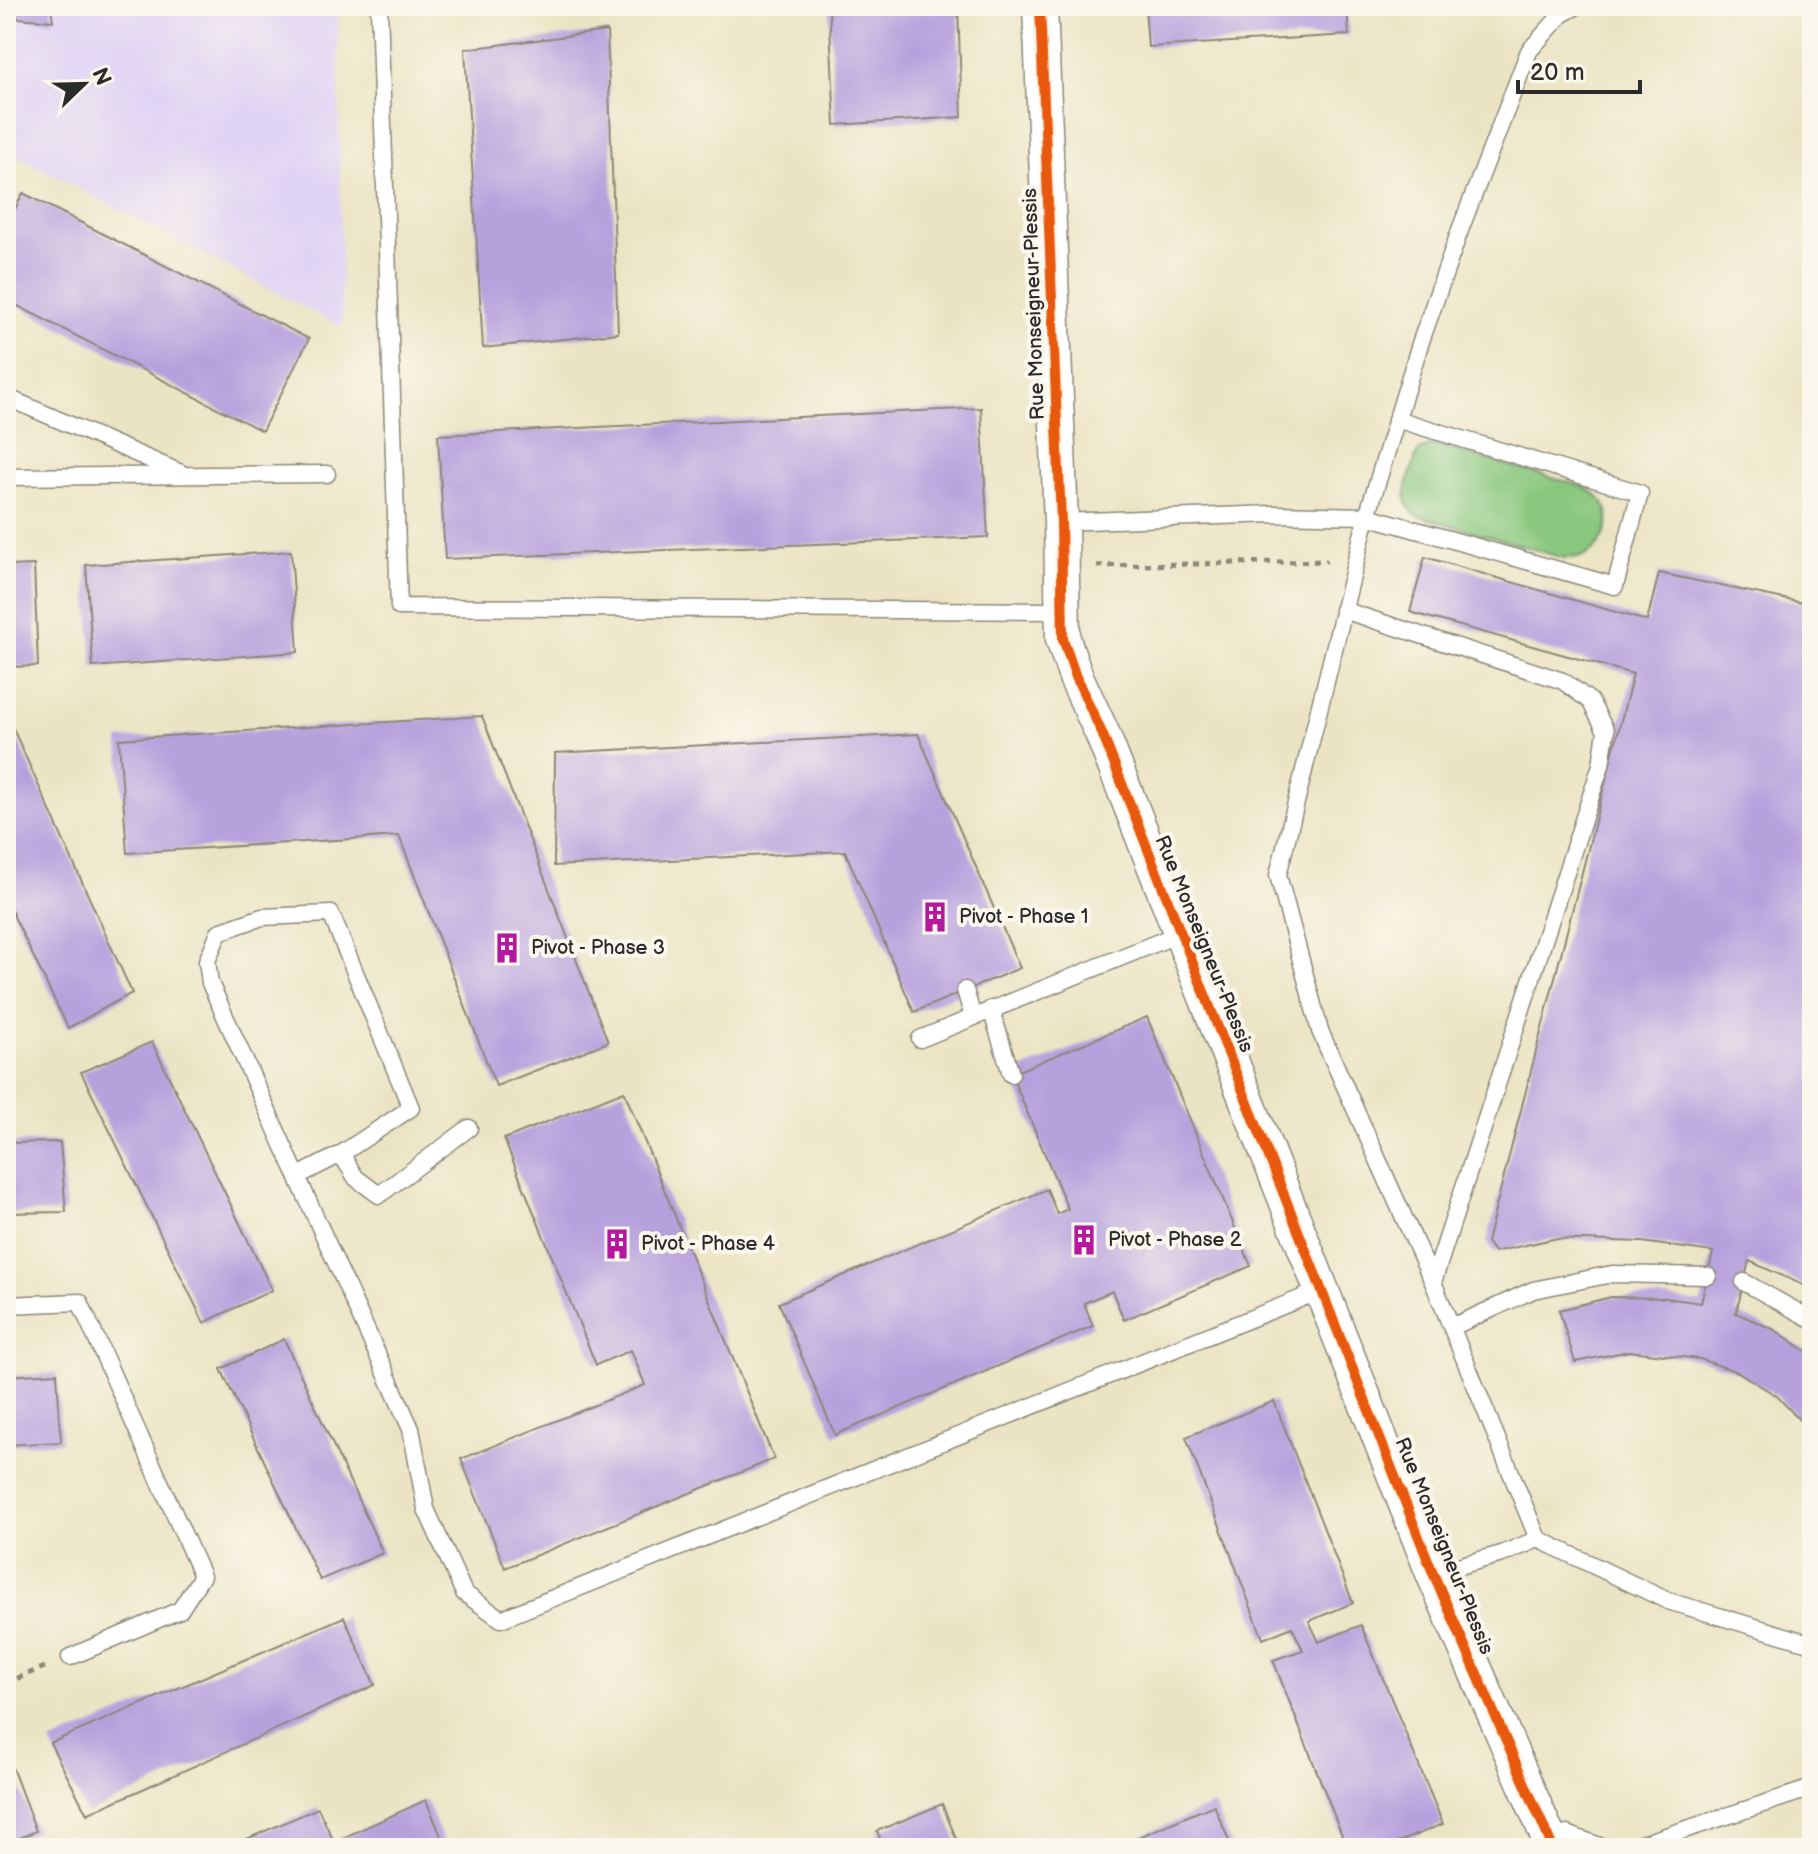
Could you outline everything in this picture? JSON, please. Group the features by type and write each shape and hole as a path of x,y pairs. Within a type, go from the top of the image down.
{"street":[{"name":"Rue Monseigneur-Plessis","path":"1040,6 1063,639 1543,1845"}],"lane":[{"path":"379,6 399,607 1062,611"},
{"path":"1577,6 1562,14 1529,51 1420,344 1367,516 1278,875 1320,1031 1433,1282 1538,1539 1668,1601 1812,1644"},
{"path":"6,397 186,476"},
{"path":"1061,522 1273,514 1367,516 1615,586 1640,493 1396,419"},
{"path":"6,477 327,474"},
{"path":"1343,610 1563,681 1590,701 1606,731 1601,765 1433,1282"},
{"path":"298,1176 341,1154 411,1108 331,914 262,917 219,932 207,961 210,983 411,1429 426,1509 464,1593 501,1619 1322,1290"},
{"path":"920,1039 1181,933"},
{"path":"965,990 973,1017"},
{"path":"991,1009 1011,1074"},
{"path":"341,1154 356,1178 379,1195 469,1128"},
{"path":"1452,1327 1533,1290 1612,1274 1708,1276"},
{"path":"1744,1282 1812,1321"},
{"path":"6,1305 80,1302 202,1576 180,1610 70,1657"},
{"path":"1433,1573 1502,1554 1538,1539"},
{"path":"1629,1848 1812,1788"},
{"path":"1543,1845 1567,1834 1605,1848"}],"path":[{"path":"1061,567 1356,560"},
{"path":"6,1683 70,1657"}],"shaded area":[{"path":"6,6 338,6 342,327 6,150"}],"green space":[{"path":"1432,444 1585,487 1598,497 1607,511 1608,524 1603,537 1590,553 1564,558 1416,515 1407,502 1407,486 1417,454"}],"building":[{"path":"6,6 51,6 53,21 6,17"},
{"path":"829,6 958,6 962,117 835,125"},
{"path":"1145,6 1347,6 1349,35 1148,47"},
{"path":"607,31 618,333 483,348 465,49"},
{"path":"23,193 309,339 262,431 6,300 6,227"},
{"path":"981,408 988,537 445,559 438,435"},
{"path":"291,551 298,652 93,667 86,565"},
{"path":"1425,557 1647,621 1659,573 1808,604 1812,593 1812,1289 1749,1261 1736,1313 1775,1330 1812,1355 1812,1423 1807,1428 1777,1396 1738,1372 1700,1359 1629,1351 1575,1362 1559,1310 1611,1297 1666,1298 1701,1303 1713,1252 1642,1242 1553,1239 1494,1252 1487,1242 1633,674 1410,612"},
{"path":"34,565 38,666 6,667 6,566"},
{"path":"6,713 132,993 68,1028 6,900"},
{"name":"Pivot - Phase 3","path":"482,716 608,1042 496,1086 399,836 127,853 119,739"},
{"name":"Pivot - Phase 1","path":"918,734 1020,968 914,1012 845,851 554,866 555,753"},
{"name":"Pivot - Phase 2","path":"1147,1017 1251,1266 1124,1320 1112,1291 1084,1303 1093,1326 835,1435 779,1303 1047,1189 1057,1214 1068,1209 1011,1074"},
{"path":"152,1042 272,1290 204,1323 81,1072"},
{"name":"Pivot - Phase 4","path":"624,1091 774,1459 505,1568 461,1459 645,1385 631,1350 596,1365 504,1139"},
{"path":"60,1142 66,1212 6,1213 6,1143"},
{"path":"284,1339 383,1553 320,1580 221,1369"},
{"path":"57,1373 61,1442 6,1445 6,1376"},
{"path":"1274,1401 1353,1603 1309,1621 1319,1642 1361,1625 1443,1824 1384,1848 1347,1848 1273,1660 1303,1650 1292,1627 1263,1639 1186,1437"},
{"path":"344,1617 375,1685 87,1814 50,1743"},
{"path":"10,1762 36,1831 6,1844 6,1763"},
{"path":"426,1800 446,1848 226,1848 318,1808 334,1842"},
{"path":"942,1804 960,1848 884,1848 877,1831"},
{"path":"1214,1805 1232,1848 1112,1848"}],"cycle path":[{"path":"1040,6 1063,639 1433,1573 1553,1848"}],"place":[{"name":"Pivot - Phase 1","path":"935,917"},
{"name":"Pivot - Phase 3","path":"507,948"},
{"name":"Pivot - Phase 2","path":"1084,1240"},
{"name":"Pivot - Phase 4","path":"617,1244"}]}
